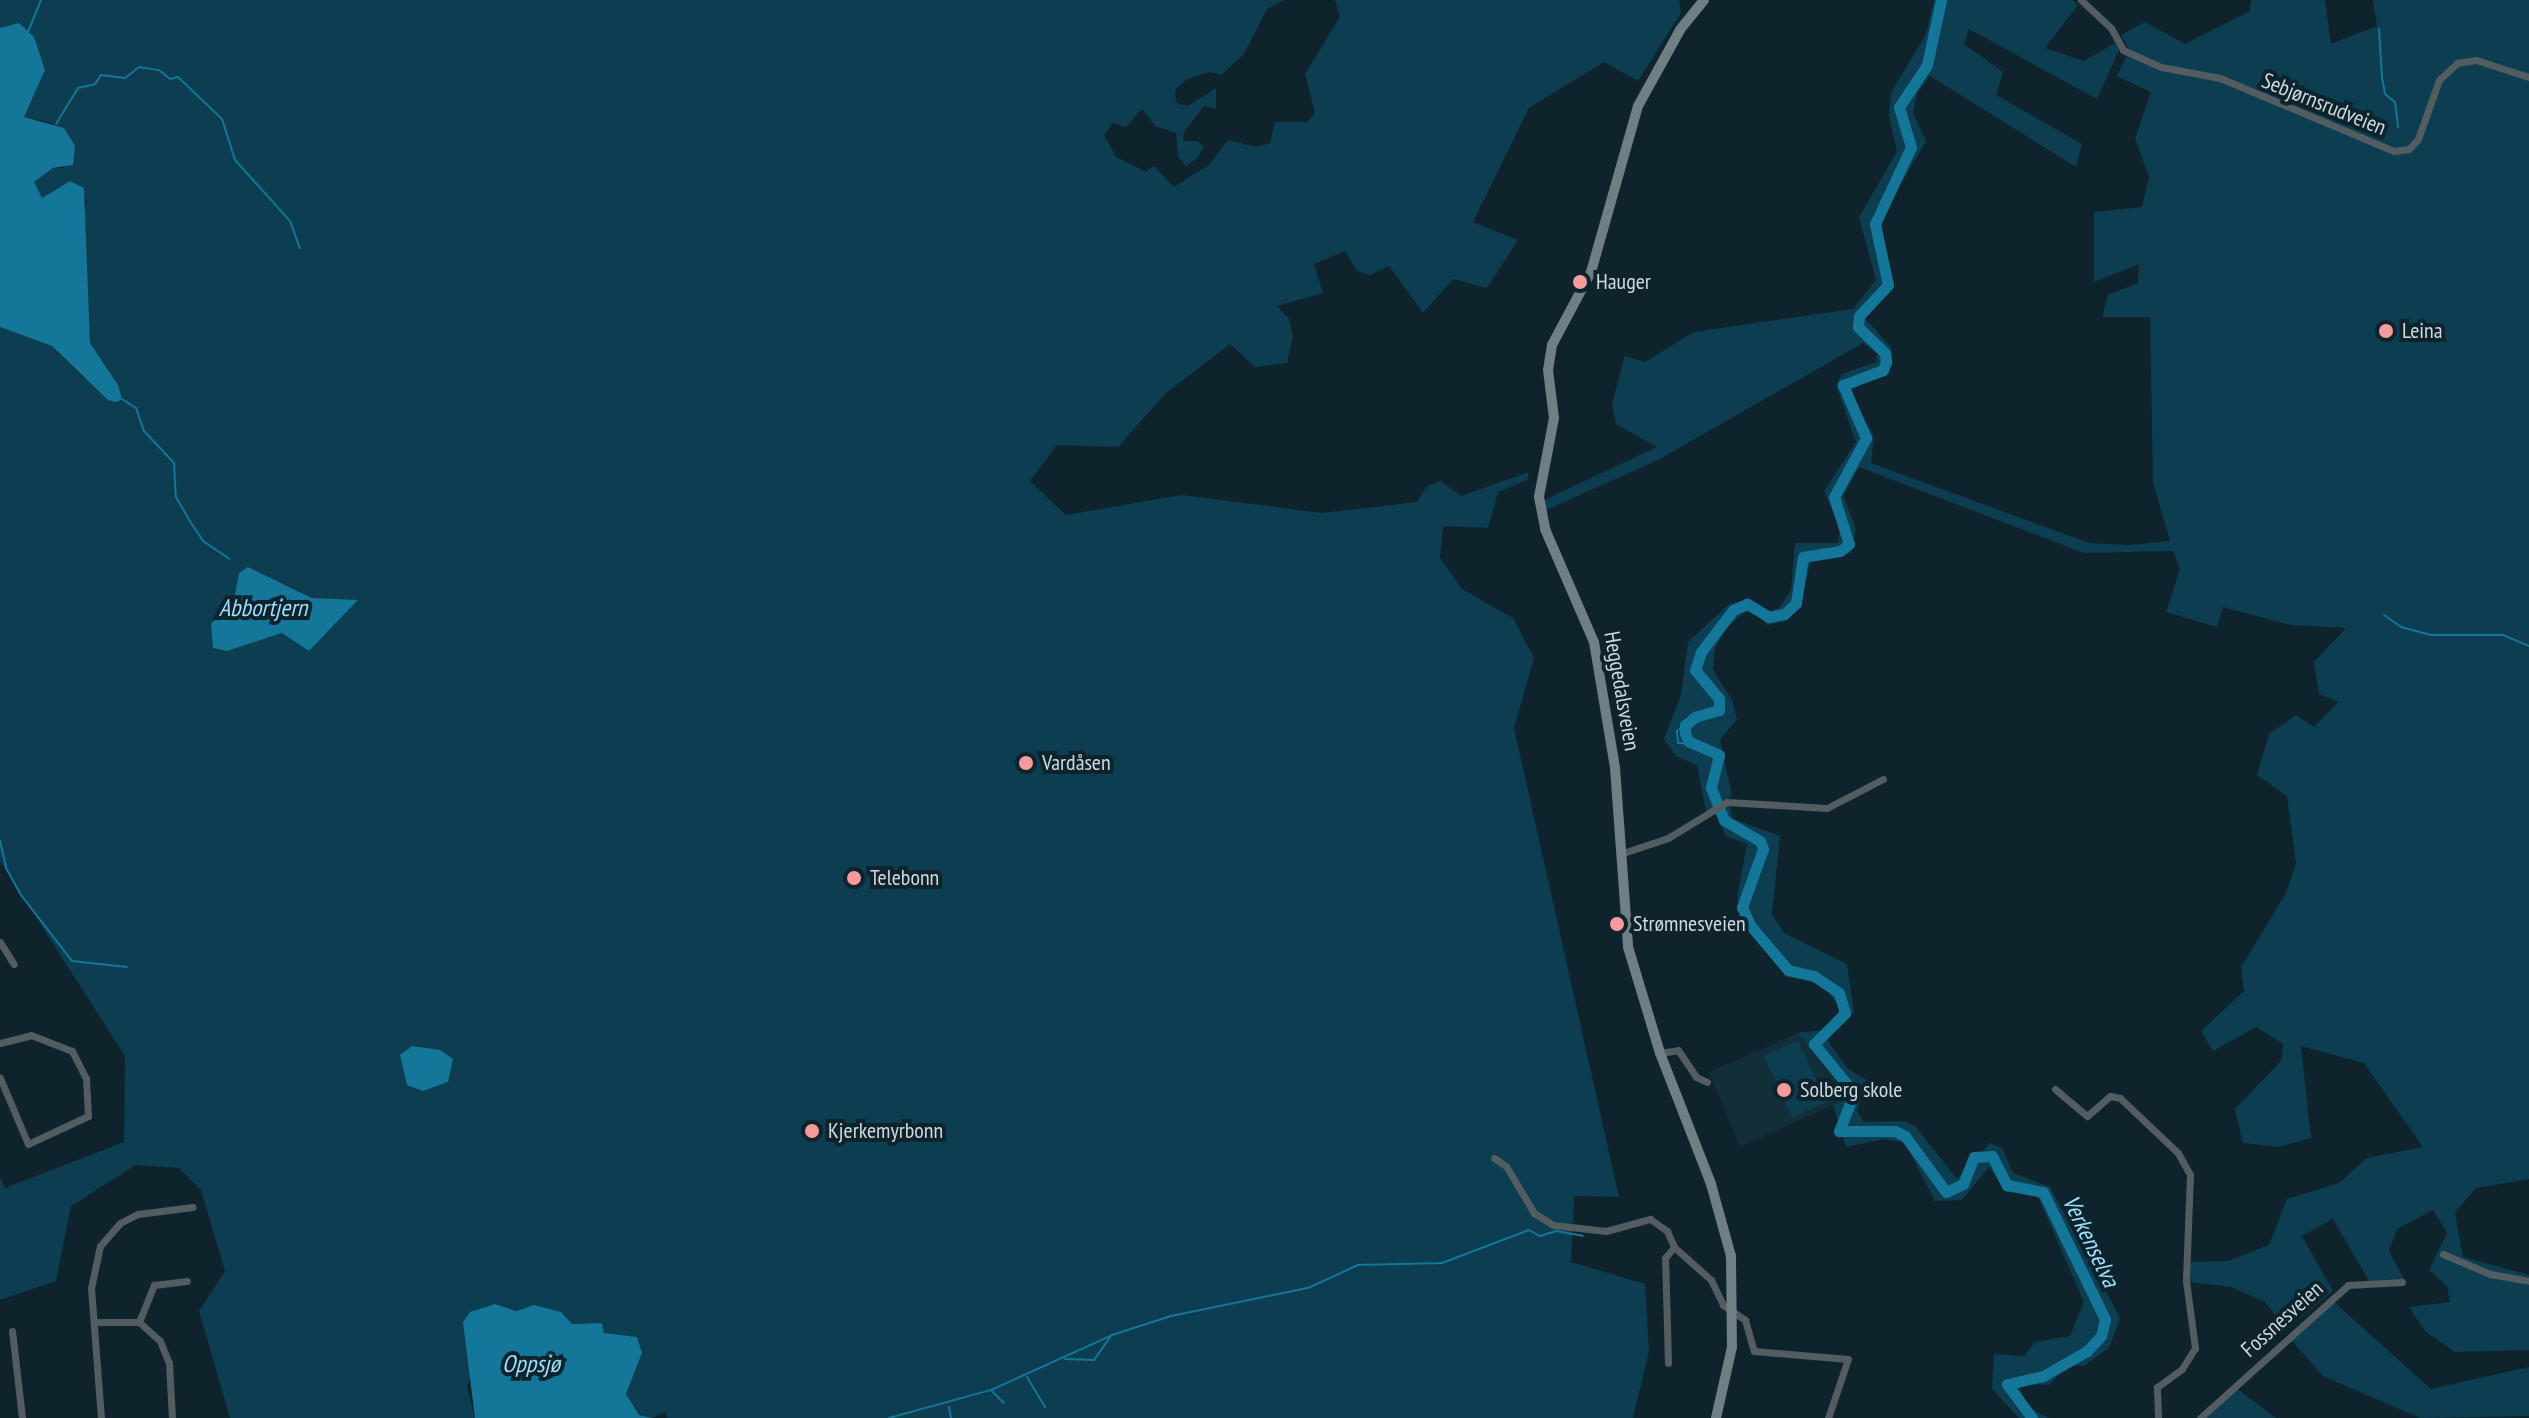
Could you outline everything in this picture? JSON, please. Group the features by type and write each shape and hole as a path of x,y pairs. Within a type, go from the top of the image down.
{"main road":[{"name":"Heggedalsveien","path":"1704,0 1680,30 1638,106 1591,272 1548,362 1554,418 1539,507 1594,642 1615,767 1625,933 1660,1053 1720,1213 1731,1256 1733,1311 1728,1375 1716,1418"}],"street":[{"name":"Sebjørnsrudveien","path":"2081,0 2111,28 2123,50 2161,67 2220,78 2394,151 2409,149 2418,139 2439,80 2457,63 2476,60 2529,77"},
{"path":"1620,854 1668,838 1717,806 1744,800 1827,808 1883,779"},
{"path":"0,942 14,964"},
{"path":"0,1043 31,1035 72,1051 86,1078 88,1116 28,1144 0,1078"},
{"path":"1660,1053 1678,1050 1696,1077 1707,1082"},
{"path":"2055,1089 2087,1116 2110,1096 2120,1098 2178,1153 2190,1175 2186,1281 2195,1348 2182,1369 2157,1387 2158,1418"},
{"path":"1494,1158 1506,1166 1534,1213 1553,1225 1589,1232 1650,1219 1667,1231 1674,1247 1711,1280 1723,1305 1745,1320 1754,1351 1848,1359 1828,1418"},
{"path":"101,1418 91,1273 106,1238 138,1214 193,1207"},
{"path":"1668,1363 1665,1258 1674,1247"},
{"path":"2443,1254 2490,1274 2529,1281"},
{"path":"139,1322 154,1285 187,1281"},
{"name":"Fossnesveien","path":"2200,1418 2344,1287 2402,1282"},
{"path":"94,1322 139,1322 165,1350 172,1418"},
{"path":"12,1331 22,1418"}],"shaded area":[{"path":"0,0 1285,0 1267,9 1244,54 1221,75 1210,72 1187,79 1175,90 1176,103 1188,106 1216,88 1216,109 1204,106 1184,132 1183,141 1198,141 1204,147 1196,159 1186,166 1178,157 1176,133 1155,126 1142,109 1126,127 1113,123 1104,135 1116,157 1146,172 1154,166 1174,187 1209,165 1228,140 1256,147 1270,143 1275,122 1307,122 1315,113 1305,74 1340,17 1335,0 1679,0 1681,13 1638,81 1604,62 1529,108 1473,222 1518,240 1487,288 1453,279 1423,313 1389,266 1370,275 1357,271 1345,251 1314,264 1323,293 1277,306 1289,319 1293,337 1287,363 1255,367 1230,344 1165,394 1118,447 1057,445 1030,481 1066,515 1181,495 1322,513 1417,502 1426,487 1441,481 1461,496 1529,472 1527,480 1498,492 1488,528 1443,526 1440,558 1462,589 1513,618 1534,658 1514,728 1619,1197 1574,1196 1571,1262 1645,1284 1649,1351 1633,1418 667,1418 666,1412 652,1418 639,1415 626,1394 642,1353 604,1333 601,1323 572,1324 495,1304 467,1387 475,1418 230,1418 199,1311 225,1271 201,1190 179,1168 136,1165 71,1206 56,1281 0,1300 0,1177 5,1188 124,1142 125,1056 0,861 0,327 52,346 83,377 118,385 90,343 82,222 87,199 56,188 42,199 33,182 53,168 63,168 75,146 56,124 24,117 45,69 30,33 0,28","holes":["285,584 312,598 357,601 309,651 283,633 227,651 211,624 235,595"]},
{"path":"1934,0 2073,0 2078,5 2045,48 2084,61 2115,43 2119,50 2097,99 1969,29 1964,44 2003,72 1996,95 2082,144 2076,167 1930,76 1917,94 1913,113 1926,141 1886,209 1881,231 1892,288 1865,318 1891,347 1893,360 1889,373 1852,389 1851,396 1874,436 1871,463 2089,543 2129,545 2170,541 2153,482 2150,317 2102,317 2108,295 2138,283 2139,264 2094,282 2094,212 2142,207 2149,177 2135,139 2151,92 2117,76 2129,50 2121,35 2145,22 2185,44 2250,11 2251,0 2325,0 2331,44 2377,26 2373,0 2529,0 2529,1179 2476,1188 2455,1212 2463,1257 2529,1275 2529,1350 2455,1352 2425,1331 2409,1307 2450,1302 2447,1286 2429,1270 2447,1233 2433,1210 2397,1229 2389,1251 2404,1279 2369,1281 2333,1219 2302,1236 2333,1291 2286,1330 2265,1302 2231,1287 2188,1282 2188,1262 2228,1261 2269,1245 2287,1199 2339,1183 2367,1158 2423,1147 2364,1063 2301,1046 2311,1138 2278,1147 2243,1143 2235,1109 2282,1060 2283,1044 2256,1027 2213,1051 2201,1031 2244,991 2241,967 2286,893 2296,864 2287,796 2257,775 2269,734 2296,715 2314,727 2338,702 2319,694 2314,662 2346,628 2290,625 2223,607 2217,627 2166,612 2180,569 2173,551 2084,553 1859,467 1843,496 1856,529 1851,553 1811,561 1799,608 1787,621 1767,625 1755,612 1745,612 1726,628 1715,648 1713,670 1732,700 1737,720 1720,739 1732,796 1706,812 1697,765 1676,756 1664,739 1681,695 1688,642 1728,605 1749,598 1770,611 1779,608 1791,590 1795,543 1838,543 1840,528 1824,491 1856,442 1836,385 1842,374 1876,362 1877,353 1863,343 1658,460 1544,511 1542,501 1657,447 1616,424 1612,404 1625,356 1645,362 1694,332 1853,309 1876,280 1859,217 1897,152 1889,115 1891,93 1926,34"},
{"path":"1728,800 1733,819 1780,836 1772,914 1784,933 1847,964 1854,1012 1826,1038 1848,1069 1867,1080 1857,1111 1864,1122 1903,1121 1915,1126 1957,1179 1990,1143 2002,1148 2013,1173 2050,1187 2120,1318 2109,1348 2084,1366 2067,1365 2049,1385 2018,1384 2027,1407 2049,1418 2019,1418 1992,1389 1994,1354 2024,1356 2035,1342 2070,1336 2084,1302 2038,1197 2005,1191 1989,1167 1962,1200 1935,1201 1905,1143 1884,1139 1846,1147 1833,1105 1851,1097 1852,1083 1818,1059 1798,1033 1823,1030 1841,1010 1822,982 1786,977 1741,919 1737,897 1747,844 1726,836 1714,808"},
{"name":"Solberg skole","path":"1798,1033 1818,1059 1852,1083 1851,1097 1740,1147 1709,1072"},
{"path":"1798,1040 1827,1102 1792,1118 1764,1056"},
{"path":"2334,1302 2431,1389 2529,1367 2529,1416 2420,1418 2323,1376 2292,1341"},
{"path":"2235,1387 2276,1418 2201,1418"}],"water":[{"path":"19,23 34,37 45,70 24,117 64,128 75,146 73,165 53,168 34,182 42,198 70,181 84,188 90,343 118,385 122,399 117,402 108,400 52,346 0,327 0,28"},
{"name":"Abbortjern","path":"248,567 312,598 358,600 309,651 282,633 227,651 213,648 211,624 235,595 239,573"},
{"path":"412,1046 440,1050 453,1059 448,1082 423,1091 407,1085 400,1055"},
{"name":"Oppsjø","path":"495,1304 517,1311 534,1305 561,1312 572,1324 602,1323 604,1333 637,1337 642,1353 626,1394 639,1415 652,1418 475,1418 463,1322 470,1312"}],"waterway":[{"path":"28,32 41,0"},
{"name":"Verkenselva","path":"1941,0 1927,65 1899,107 1911,147 1875,224 1888,285 1859,316 1858,327 1885,353 1886,362 1883,370 1843,385 1866,438 1834,497 1849,544 1840,551 1803,557 1796,603 1784,614 1769,617 1747,604 1733,610 1701,652 1695,670 1719,699 1719,710 1695,717 1685,725 1685,733 1688,741 1719,755 1711,788 1724,820 1760,841 1763,849 1742,907 1750,925 1788,970 1814,976 1839,993 1845,1013 1814,1044 1854,1093 1839,1131 1895,1131 1905,1136 1946,1192 1963,1184 1974,1157 1992,1156 2007,1185 2043,1192 2105,1319 2101,1336 2087,1351 2043,1376 2007,1384 2032,1418"},
{"path":"2379,29 2385,94 2395,102 2398,127"},
{"path":"56,124 78,88 95,84 101,75 125,78 139,67 159,70 170,79 178,77 222,119 235,160 290,221 300,248"},
{"path":"122,399 136,408 144,431 174,463 176,497 203,541 230,559"},
{"path":"2384,615 2401,627 2431,635 2503,635 2529,646"},
{"path":"1685,725 1677,731 1678,743 1694,744"},
{"path":"0,841 6,868 21,895 72,961 127,967"},
{"path":"889,1418 991,1390 1112,1335 1171,1316 1308,1288 1358,1265 1442,1263 1529,1230 1540,1236 1556,1231 1583,1236"},
{"path":"1065,1359 1094,1360 1110,1337"},
{"path":"1027,1377 1045,1407"},
{"path":"991,1390 1004,1403"},
{"path":"949,1407 951,1418"}],"place":[{"name":"Hauger","path":"1580,282"},
{"name":"Leina","path":"2386,331"},
{"name":"Vardåsen","path":"1026,763"},
{"name":"Telebonn","path":"854,878"},
{"name":"Strømnesveien","path":"1617,924"},
{"name":"Solberg skole","path":"1784,1090"},
{"name":"Kjerkemyrbonn","path":"812,1131"}]}
